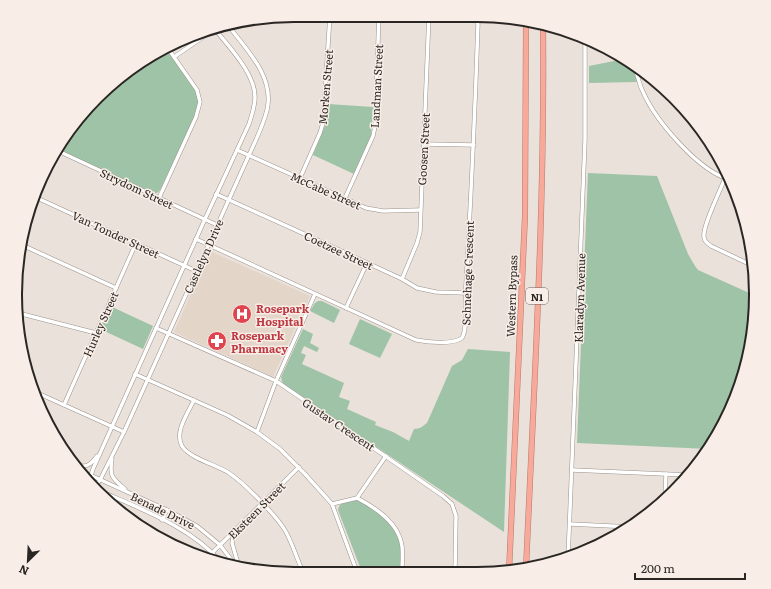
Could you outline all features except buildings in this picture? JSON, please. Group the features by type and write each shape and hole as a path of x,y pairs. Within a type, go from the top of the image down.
{"highway":[{"name":"Western Bypass","path":"510,565 525,216 527,94 526,26"},
{"name":"N1","path":"526,563 541,214 544,93 543,30"}],"street":[{"name":"Morken Street","path":"300,178 324,123 330,22"},
{"name":"Landman Street","path":"345,198 373,136 375,126 379,22"},
{"name":"Goosen Street","path":"402,278 417,243 420,232 429,22"},
{"name":"Schnehage Crescent","path":"196,239 416,340 424,342 454,342 462,338 464,334 474,145 478,24 477,22"},
{"name":"Castlelyn Drive","path":"98,483 124,432 262,126 267,108 267,89 261,71 231,29"},
{"name":"Castlelyn Drive","path":"90,474 204,219 249,124 254,108 255,96 249,74 218,33"},
{"path":"174,57 199,39"},
{"name":"Klaradyn Avenue","path":"568,551 585,140 585,45"},
{"path":"158,198 200,106 197,90 170,52"},
{"path":"638,75 643,93 668,131 701,164 722,176"},
{"path":"424,144 474,145"},
{"name":"McCabe Street","path":"237,150 366,208 374,210 420,210"},
{"name":"Strydom Street","path":"62,153 217,225"},
{"path":"724,181 705,228 704,238 706,243 711,246 747,263"},
{"name":"Coetzee Street","path":"216,194 402,278 417,288 428,291 465,293"},
{"name":"Van Tonder Street","path":"39,199 196,271"},
{"name":"Hurley Street","path":"64,405 136,243"},
{"path":"26,247 116,288"},
{"path":"346,308 367,262"},
{"path":"257,432 276,381 315,294"},
{"path":"23,314 96,333"},
{"name":"Gustav Crescent","path":"156,328 276,381 443,496 452,504 456,516 455,567"},
{"path":"135,374 227,415 257,432 280,449 299,467 332,504 354,567"},
{"path":"41,395 124,432"},
{"path":"194,400 181,429 180,437 183,447 190,454 231,474 262,504 286,531 301,567"},
{"path":"83,466 92,464 102,448"},
{"path":"113,455 110,470 111,475 113,479 128,492"},
{"path":"332,504 357,498 386,456"},
{"name":"Eksteen Street","path":"213,552 299,467"},
{"path":"572,470 680,475"},
{"path":"665,490 666,474"},
{"name":"Benade Drive","path":"92,476 167,510 197,526 220,546 233,560"},
{"name":"Benade Drive","path":"112,496 195,537 216,556"},
{"path":"357,498 380,513 396,528 401,540 402,567"},
{"path":"162,520 167,510"},
{"path":"570,524 619,526"},
{"path":"234,531 232,543 237,561"}],"shaded area":[{"name":"Rosepark Hospital","path":"210,251 310,296 273,377 174,332"}],"green space":[{"path":"169,53 197,91 199,99 195,117 160,190 157,193 153,193 64,153 63,151 78,129 102,102 129,78"},
{"path":"616,61 635,73 637,82 589,83 589,66"},
{"path":"328,104 373,107 371,136 354,174 313,155 326,123"},
{"path":"588,173 657,176 688,254 698,270 749,293 747,330 735,382 721,415 701,449 577,443"},
{"path":"318,301 322,301 340,310 334,323 310,311"},
{"path":"110,306 153,326 143,349 100,329"},
{"path":"360,319 392,334 380,358 349,344"},
{"path":"303,329 313,334 310,343 319,348 317,352 304,346 301,353 306,355 302,364 344,383 339,397 350,401 347,409 376,422 375,425 393,432 409,441 414,429 420,428 427,423 452,366 462,360 468,349 510,352 504,532 283,385 281,377"},
{"path":"352,500 358,501 372,508 386,519 396,531 401,541 401,567 360,567 338,510 341,504"}],"place":[{"name":"Rosepark Hospital","path":"242,314"},
{"name":"Rosepark Pharmacy","path":"217,341"}]}
